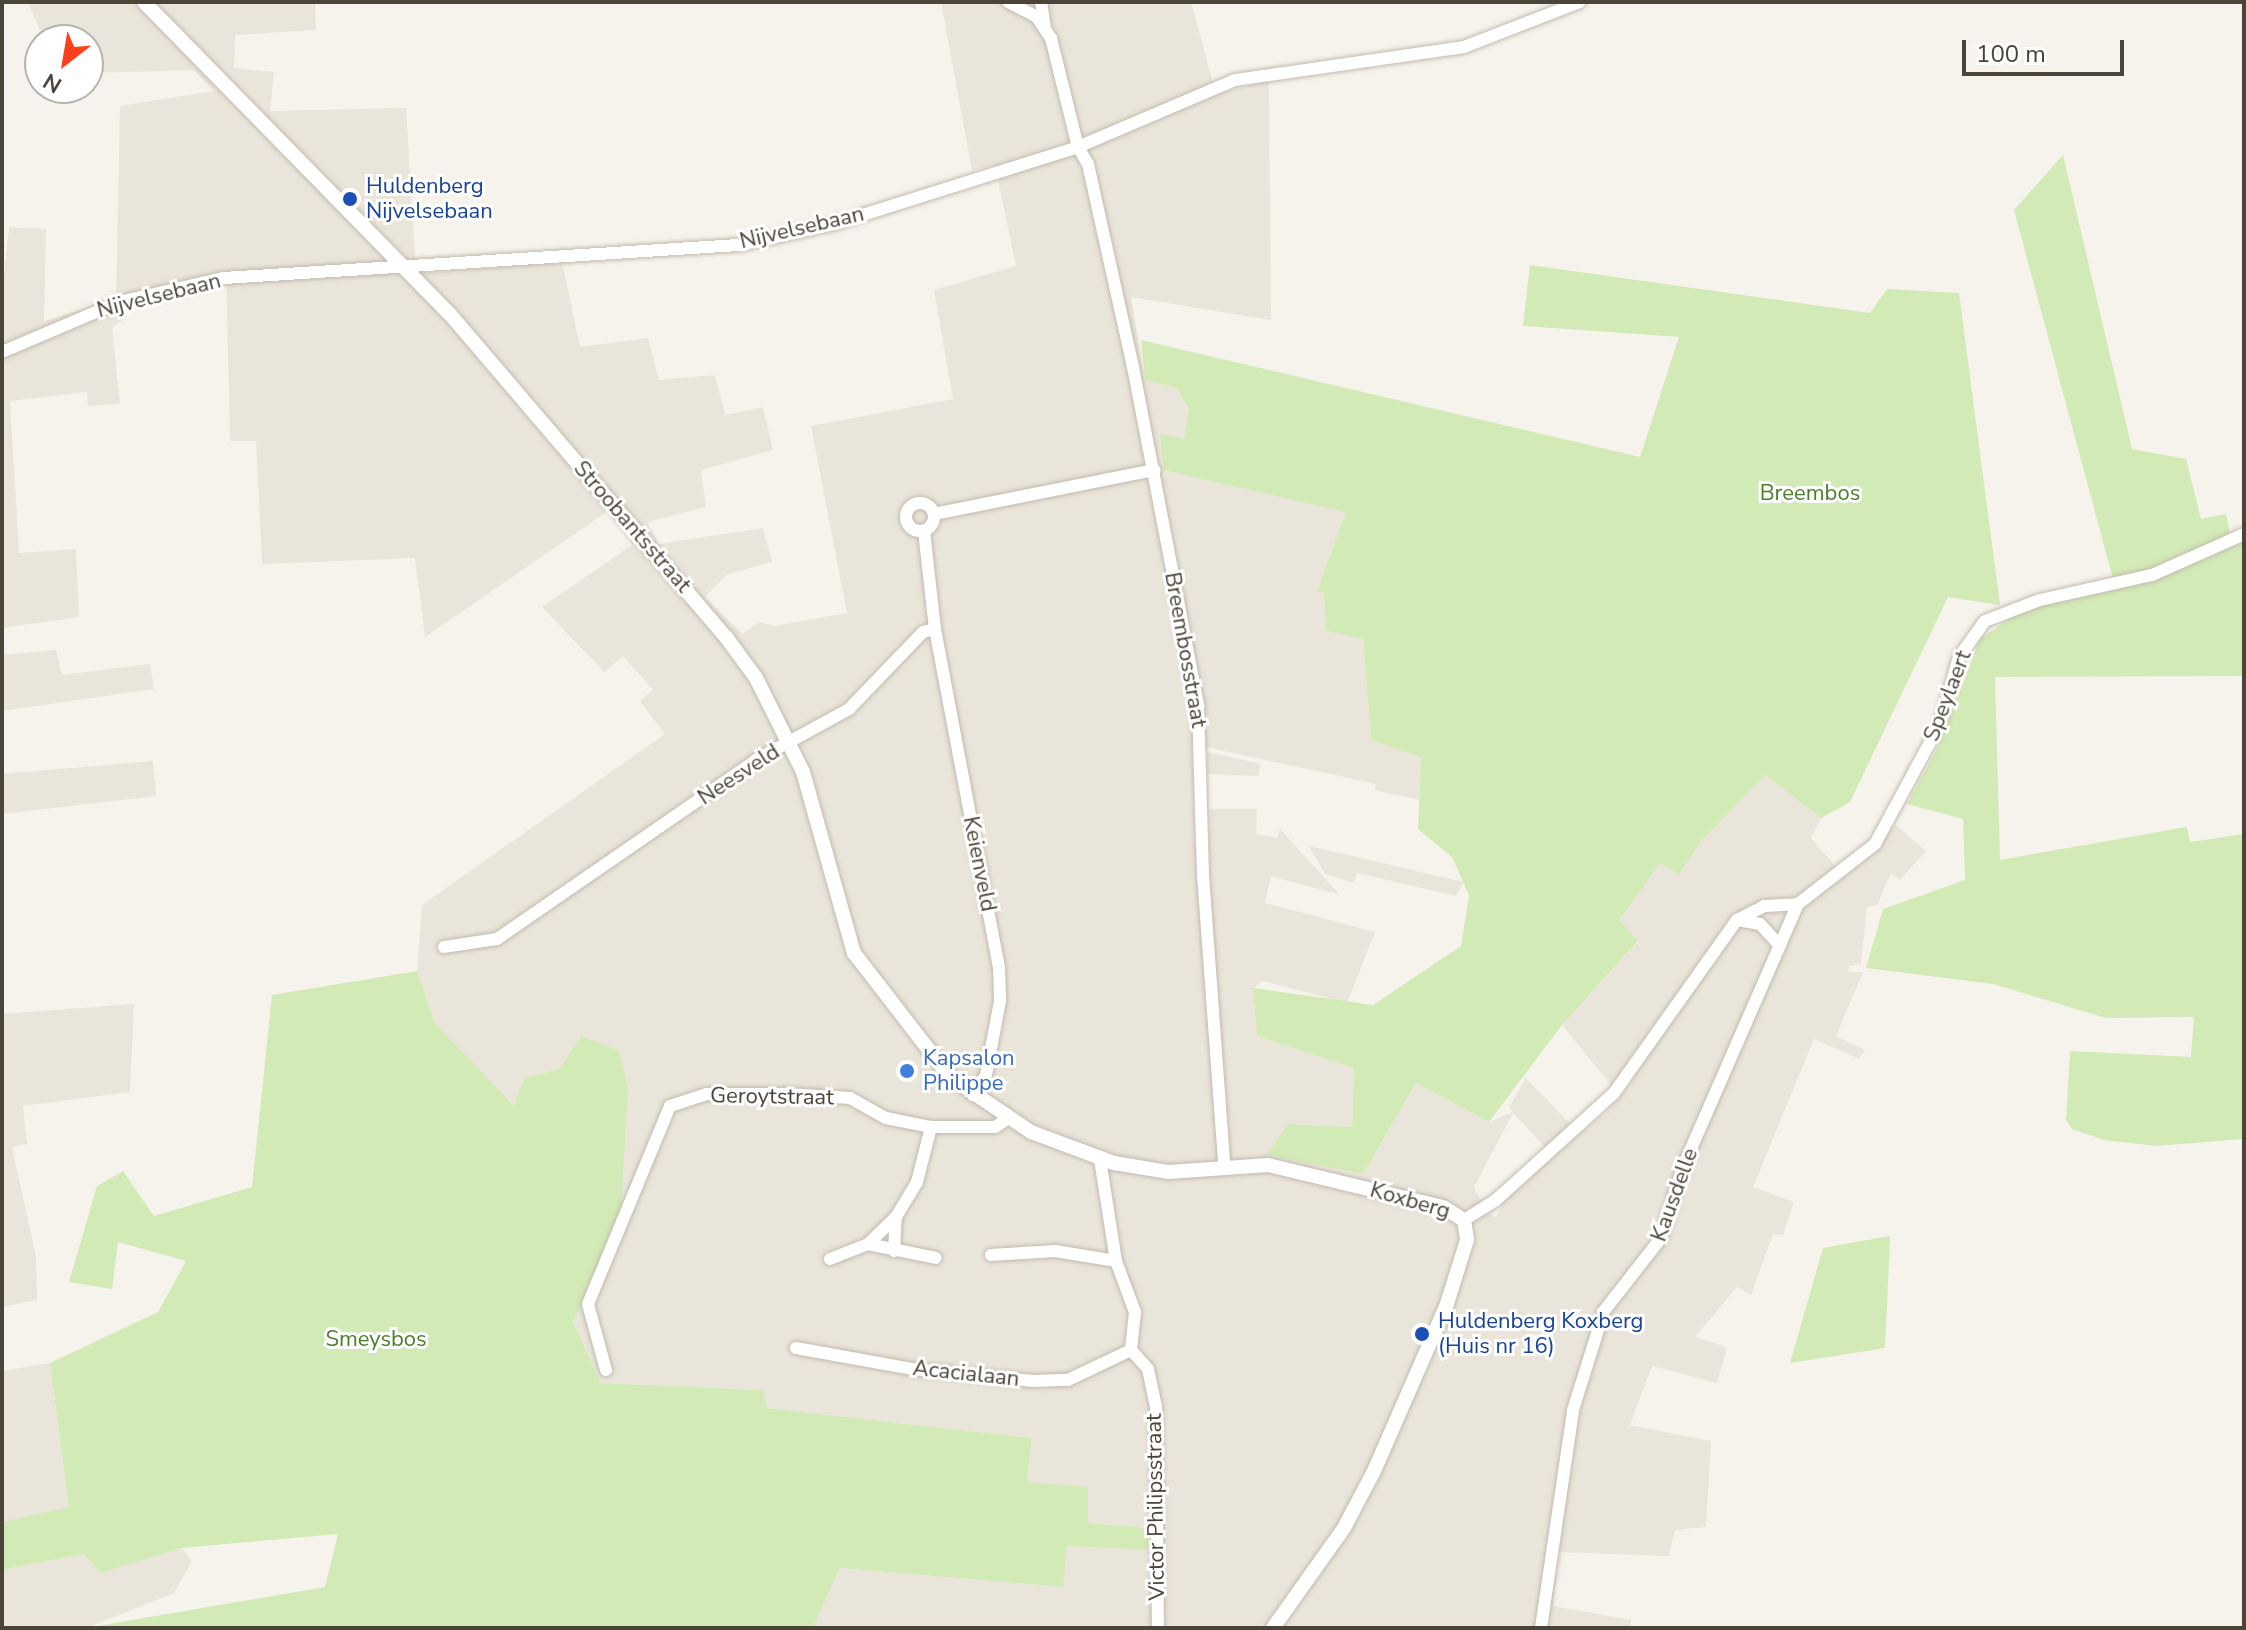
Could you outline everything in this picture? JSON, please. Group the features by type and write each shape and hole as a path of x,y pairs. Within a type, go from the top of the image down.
{"street":[{"name":"Stroobantsstraat","path":"144,2 404,265 726,637 790,742 854,953 908,1030 973,1095 1007,1119"},
{"path":"1008,2 1045,26"},
{"name":"Breembosstraat","path":"1041,2 1078,147 1088,164 1155,470 1198,706 1224,1164"},
{"name":"Nijvelsebaan","path":"2,352 119,302 224,278 739,245 834,224 1078,147 1235,80 1464,47 1580,2"},
{"path":"935,629 924,531 934,514 1155,470"},
{"path":"924,531 911,528 910,507 922,503 934,514"},
{"name":"Speylaert","path":"1737,920 1764,906 1798,904 1863,856 1885,832 1940,724 1959,657 1985,621 2040,600 2152,575 2244,534"},
{"name":"Neesveld","path":"444,947 497,939 790,742 849,709 923,632 935,629"},
{"name":"Keienveld","path":"935,629 999,968 986,1075 973,1095"},
{"path":"1464,1220 1496,1200 1614,1093 1737,920 1760,924 1780,946 1798,904"},
{"name":"Kausdelle","path":"1541,1628 1573,1410 1600,1322 1661,1238 1683,1167 1780,946"},
{"name":"Geroytstraat","path":"606,1370 588,1304 670,1106 706,1094 833,1096 861,1101 895,1121 931,1127 995,1127 1007,1119"},
{"name":"Koxberg","path":"1007,1119 1100,1159 1151,1171 1224,1164 1294,1170 1443,1207 1464,1220 1467,1240 1447,1304 1373,1473 1344,1528 1273,1628"},
{"path":"830,1259 868,1244 896,1217 917,1182 931,1127"},
{"path":"1100,1159 1116,1261 1135,1312 1131,1350"},
{"path":"894,1251 896,1217"},
{"path":"868,1244 936,1258"},
{"path":"991,1255 1055,1251 1116,1261"},
{"name":"Acacialaan","path":"796,1348 913,1369 1033,1381 1068,1380 1131,1350"},
{"name":"Victor Philipsstraat","path":"1131,1350 1148,1369 1156,1406 1158,1628"}],"shaded area":[{"path":"28,2 315,2 316,30 235,35 234,68 274,72 270,111 406,108 415,258 426,273 562,262 580,347 648,338 659,380 715,375 725,415 763,407 773,450 701,470 706,507 647,522 659,544 763,528 772,562 728,574 705,597 742,634 759,622 774,626 847,613 811,426 953,399 934,290 1016,266 995,165 972,170 941,2 1191,2 1216,94 1269,81 1271,320 1131,297 1145,380 1177,388 1189,409 1184,439 1160,433 1347,512 1317,590 1324,593 1326,631 1363,639 1371,740 1421,756 1419,800 1375,790 1376,784 1192,744 1195,847 1209,847 1210,809 1257,809 1256,834 1277,838 1280,829 1340,895 1271,876 1265,903 1375,932 1347,1003 1263,981 1253,988 1257,1036 1354,1067 1352,1127 1288,1124 1268,1155 1363,1174 1416,1083 1489,1122 1513,1112 1509,1107 1526,1078 1571,1125 1545,1147 1513,1113 1474,1187 1487,1213 1496,1217 1507,1195 1610,1109 1633,1080 1625,1073 1612,1086 1562,1025 1638,942 1618,920 1660,862 1679,875 1701,841 1765,775 1821,818 1811,838 1837,868 1822,881 1835,884 1896,825 1926,851 1900,880 1891,873 1877,905 1867,907 1861,964 1849,966 1848,972 1863,972 1836,1036 1865,1050 1859,1059 1814,1039 1753,1187 1794,1202 1783,1235 1773,1234 1751,1295 1737,1287 1695,1337 1727,1347 1717,1383 1652,1366 1630,1425 1711,1441 1706,1527 1675,1530 1669,1556 1559,1552 1553,1606 1631,1620 1630,1628 813,1628 840,1568 1062,1587 1067,1546 1151,1550 1151,1528 1088,1523 1027,1482 1032,1438 767,1408 762,1390 601,1383 573,1322 587,1289 581,1036 559,1069 524,1078 514,1106 435,1023 417,971 422,905 665,734 640,701 653,690 623,656 604,672 542,607 632,545 608,511 425,637 415,558 262,564 256,441 230,441 226,270 116,299 120,106 214,91 194,70 104,73 104,24 37,24"},
{"path":"9,227 46,229 44,321 116,299 126,317 112,328 120,404 88,406 87,392 10,401 19,553 76,549 79,617 2,628 2,295"},
{"path":"56,650 62,675 150,664 154,689 2,711 2,655"},
{"path":"1207,752 1261,764 1258,776 1207,774"},
{"path":"153,761 156,796 2,814 2,774"},
{"path":"1309,846 1464,882 1456,896 1357,873 1354,883 1325,874"},
{"path":"134,1004 130,1092 23,1106 27,1144 12,1147 36,1257 37,1300 2,1307 2,1014"},
{"path":"50,1363 69,1507 2,1524 2,1371"},
{"path":"182,1548 192,1561 174,1593 86,1628 2,1628 2,1570 85,1554 101,1573"}],"green space":[{"path":"2063,155 2132,449 2186,459 2201,519 2226,514 2231,540 2189,559 2113,579 2014,210"},
{"name":"Breembos","path":"1530,265 1870,313 1887,289 1959,293 2000,605 1948,597 1850,802 1821,818 1765,775 1701,841 1679,875 1660,863 1619,920 1638,941 1562,1025 1489,1122 1416,1083 1363,1174 1267,1155 1288,1124 1352,1127 1354,1068 1257,1036 1253,988 1373,1005 1461,946 1469,895 1452,857 1418,829 1421,757 1371,740 1363,639 1326,631 1324,593 1317,591 1346,512 1164,470 1160,433 1184,439 1189,409 1177,388 1145,380 1141,340 1640,457 1679,337 1523,326"},
{"path":"2244,542 2244,676 1995,677 2000,860 2187,827 2190,842 2244,834 2244,1139 2156,1146 2104,1140 2072,1129 2066,1120 2070,1051 2191,1057 2194,1017 2106,1018 1993,984 1866,968 1883,909 1965,880 1963,819 1907,804 1936,751 1980,639 2021,611 2155,580"},
{"name":"Smeysbos","path":"417,971 435,1023 514,1106 524,1078 559,1069 581,1036 618,1050 628,1087 620,1224 573,1322 601,1383 763,1390 767,1408 1032,1438 1027,1482 1088,1487 1088,1523 1151,1528 1151,1550 1067,1546 1063,1587 840,1568 813,1628 86,1628 325,1587 338,1534 182,1548 101,1573 84,1554 2,1570 3,1522 69,1507 50,1363 158,1312 186,1261 118,1242 112,1289 69,1282 97,1186 123,1171 154,1216 252,1187 272,995"},
{"path":"1890,1236 1885,1348 1790,1363 1823,1248"}],"place":[{"name":"Huldenberg Nijvelsebaan","path":"350,199"},
{"name":"Kapsalon Philippe","path":"907,1071"},
{"name":"Huldenberg Koxberg (Huis nr 16)","path":"1422,1334"}]}
